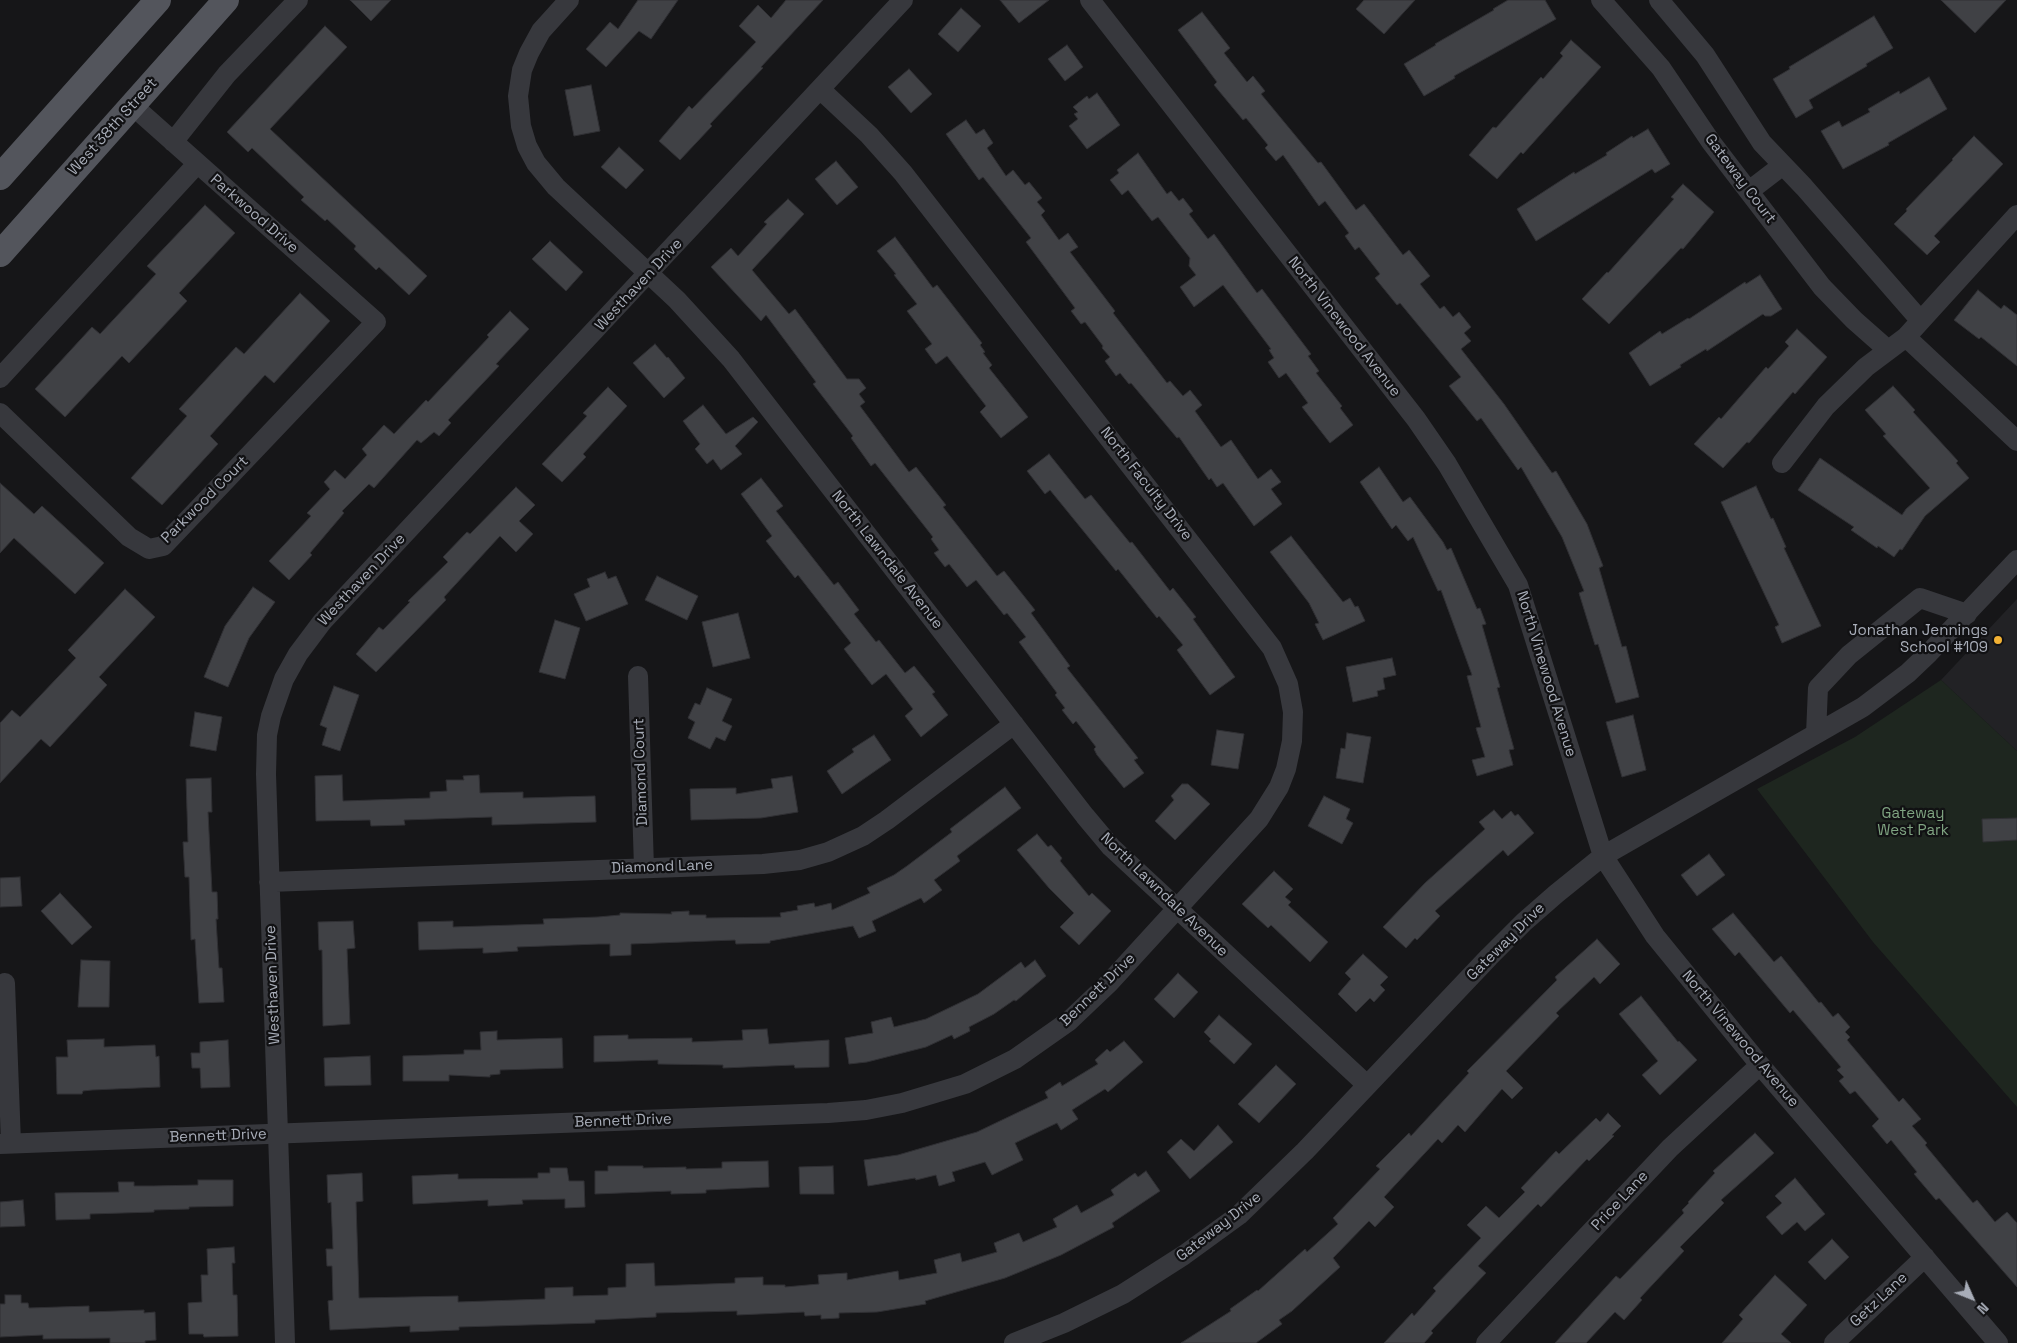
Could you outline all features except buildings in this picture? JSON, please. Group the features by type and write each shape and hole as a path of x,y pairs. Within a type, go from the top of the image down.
{"main road":[{"path":"0,177 158,0"},
{"name":"West 38th Street","path":"0,254 226,0"}],"street":[{"path":"173,142 227,74 298,0"},
{"name":"North Lawndale Avenue","path":"569,0 541,31 529,52 522,70 518,96 521,126 532,155 549,179 705,329 731,359 1094,827 1119,856 1367,1085"},
{"name":"Westhaven Drive","path":"285,1343 266,774 267,735 277,697 292,662 322,622 904,0"},
{"name":"North Vinewood Avenue","path":"1090,0 1416,419 1452,472 1518,585 1602,856 1655,936 1760,1065 1998,1343"},
{"name":"Gateway Court","path":"1601,0 1660,68 1711,142 1822,287 1854,320 1888,350"},
{"path":"1659,0 1705,54 1762,144 1783,165 1920,320"},
{"name":"North Faculty Drive","path":"821,90 869,135 903,173 1255,624 1272,648 1281,665 1292,702 1293,731 1291,751 1279,787 1259,819 1177,909"},
{"name":"Parkwood Drive","path":"132,105 376,322"},
{"path":"0,378 197,164"},
{"path":"1749,191 1783,165"},
{"path":"1782,463 1826,406 1866,366 1906,337 2017,215"},
{"name":"Parkwood Court","path":"0,413 129,537 148,549 163,546 376,322"},
{"path":"1906,337 2017,441"},
{"name":"Gateway Drive","path":"1014,1343 1064,1323 1123,1294 1157,1274 1213,1234 1266,1190 1524,922 1602,856 1863,707 1908,673 1967,614 2017,560"},
{"path":"1816,734 1818,688 1849,654 1920,598 1967,614"},
{"name":"Diamond Court","path":"638,676 644,868"},
{"name":"Diamond Lane","path":"270,882 782,862 810,857 836,849 877,828 1014,724"},
{"name":"Bennett Drive","path":"5,1144 828,1113 866,1110 902,1103 964,1084 1031,1049 1083,1009 1177,909"},
{"path":"5,983 5,1144"},
{"name":"Price Lane","path":"1486,1343 1670,1148 1760,1065"},
{"name":"Getz Lane","path":"1834,1343 1925,1257"}],"shaded area":[{"name":"Jonathan Jennings School #109","path":"2017,599 2017,751 1941,680"}],"green space":[{"name":"Gateway West Park","path":"1941,680 2017,751 2017,1107 1873,942 1757,789 1855,737"}],"place":[{"name":"Jonathan Jennings School #109","path":"1998,640"}]}
